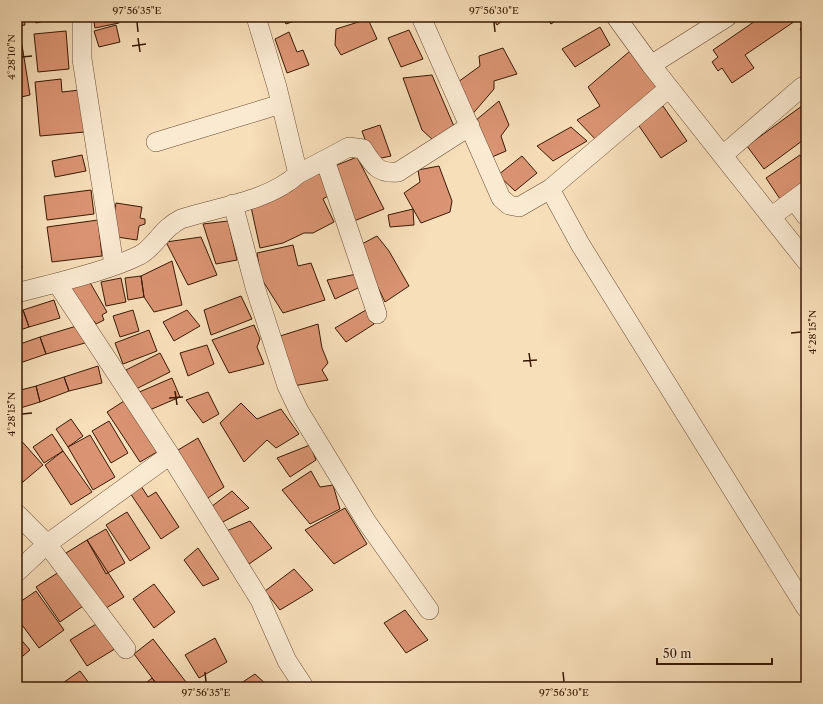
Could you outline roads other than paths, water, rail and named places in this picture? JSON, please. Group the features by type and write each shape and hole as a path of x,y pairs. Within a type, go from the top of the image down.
{"street":[{"path":"82,17 82,59 114,265"},
{"path":"256,17 281,104 298,174"},
{"path":"421,17 501,198 509,205 519,207 550,189 669,88"},
{"path":"616,17 651,65 772,216 806,261"},
{"path":"651,65 727,17"},
{"path":"723,155 802,87"},
{"path":"156,142 281,104"},
{"path":"17,293 57,283 114,265 141,254 169,225 180,219 233,204 278,188 289,183 298,174 349,147 362,149 379,170 388,173 398,172 470,126"},
{"path":"325,160 377,314"},
{"path":"550,189 580,244 806,608"},
{"path":"772,216 800,196 806,216"},
{"path":"233,204 255,286 287,386 299,411 366,521 429,610"},
{"path":"57,283 170,455 260,600 287,661 304,687"},
{"path":"17,572 47,544 170,455"},
{"path":"17,514 47,544 126,649"}]}
